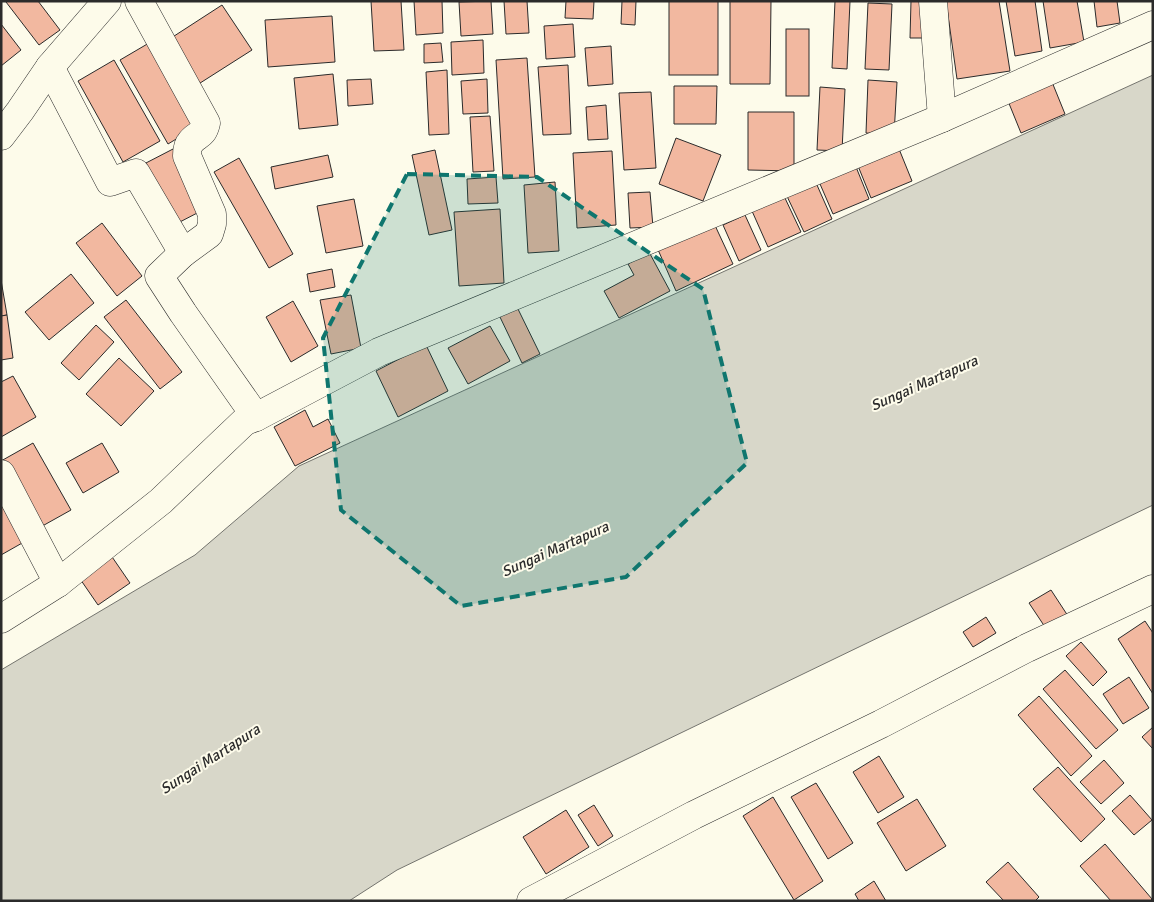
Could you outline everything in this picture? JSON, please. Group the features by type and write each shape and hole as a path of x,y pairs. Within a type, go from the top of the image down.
{"street":[{"path":"1,136 50,67 107,1"},
{"path":"139,1 206,123 203,133 190,142 187,156 212,214 209,234 183,253 159,276 250,419"},
{"path":"933,1 942,118"},
{"path":"1,619 58,583 161,501 250,419 379,352 942,118 1153,25"},
{"path":"50,67 110,182 136,173 183,253"},
{"path":"1,474 58,583"},
{"path":"531,901 694,815 882,724 1027,648 1153,589"}],"highlighted area":[{"path":"407,174 537,177 703,289 747,463 626,577 461,606 341,510 323,338"}],"water":[{"name":"Sungai Martapura","path":"1153,75 1153,505 397,870 349,901 1,901 1,670 195,555 299,466"}],"building":[{"path":"38,1 60,30 39,45 6,2"},
{"path":"371,1 401,1 404,50 374,51"},
{"path":"414,1 442,1 443,33 416,35"},
{"path":"491,1 493,34 461,36 459,2"},
{"path":"504,1 527,1 529,33 506,34"},
{"path":"566,1 594,1 593,19 565,18"},
{"path":"622,1 636,1 635,25 621,24"},
{"path":"669,1 718,1 718,75 669,75"},
{"path":"730,1 771,1 770,84 730,84"},
{"path":"835,1 850,1 847,69 832,68"},
{"path":"911,1 928,1 927,38 910,38"},
{"path":"946,1 999,1 1010,71 957,79"},
{"path":"1006,1 1035,1 1042,51 1015,56"},
{"path":"1043,1 1077,1 1084,42 1050,48"},
{"path":"1094,1 1117,1 1120,23 1097,27"},
{"path":"868,3 892,4 889,70 865,69"},
{"path":"222,5 252,50 197,85 168,40"},
{"path":"332,16 335,62 268,67 265,20"},
{"path":"1,24 21,50 1,66"},
{"path":"573,24 575,57 546,59 544,26"},
{"path":"786,29 809,29 809,96 786,96"},
{"path":"483,40 484,73 452,75 451,42"},
{"path":"149,43 196,127 168,144 120,60"},
{"path":"441,43 443,62 424,63 424,44"},
{"path":"611,46 613,84 588,86 585,48"},
{"path":"527,58 535,177 503,179 496,60"},
{"path":"114,60 160,141 123,162 78,81"},
{"path":"568,65 571,134 543,135 538,67"},
{"path":"447,70 449,134 429,135 426,72"},
{"path":"333,74 338,125 299,129 294,78"},
{"path":"371,79 373,104 348,106 347,80"},
{"path":"487,79 488,113 463,114 461,81"},
{"path":"868,80 897,82 894,135 866,133"},
{"path":"1052,82 1065,114 1021,133 1008,101"},
{"path":"674,86 717,86 716,124 674,124"},
{"path":"820,87 845,89 842,151 817,150"},
{"path":"651,92 656,168 624,170 619,93"},
{"path":"606,105 608,139 588,140 586,107"},
{"path":"748,112 794,112 794,171 748,170"},
{"path":"490,116 494,171 473,172 470,117"},
{"path":"676,138 721,155 703,201 659,184"},
{"path":"897,144 912,181 871,198 856,161"},
{"path":"173,149 203,210 174,225 144,164"},
{"path":"435,150 452,230 429,235 412,155"},
{"path":"612,151 616,225 577,228 573,153"},
{"path":"328,155 333,177 275,189 271,167"},
{"path":"239,158 293,254 269,268 214,172"},
{"path":"854,162 869,199 833,214 817,177"},
{"path":"813,176 832,219 804,232 784,190"},
{"path":"496,177 498,203 468,204 467,179"},
{"path":"555,182 559,251 528,253 524,185"},
{"path":"650,192 653,227 630,228 628,193"},
{"path":"784,196 801,232 768,247 752,211"},
{"path":"354,199 363,246 326,253 317,206"},
{"path":"500,209 504,283 459,286 454,212"},
{"path":"745,215 761,250 739,261 723,225"},
{"path":"712,219 733,264 676,291 656,245"},
{"path":"102,223 142,276 117,296 76,243"},
{"path":"649,252 670,291 619,318 604,291 634,275 628,264"},
{"path":"332,269 335,287 310,292 307,274"},
{"path":"71,274 94,303 49,340 25,312"},
{"path":"1,280 7,315 1,316"},
{"path":"351,295 361,348 331,354 320,300"},
{"path":"126,300 182,372 160,389 104,317"},
{"path":"293,301 318,346 291,362 266,317"},
{"path":"517,307 540,354 522,363 499,315"},
{"path":"7,315 13,358 1,360 1,316"},
{"path":"96,325 114,342 79,380 61,363"},
{"path":"490,326 510,361 468,384 448,348"},
{"path":"426,345 448,391 398,417 376,371"},
{"path":"119,358 154,391 121,426 86,394"},
{"path":"13,376 36,417 1,437 1,382"},
{"path":"305,410 313,427 328,419 340,443 295,466 274,427"},
{"path":"33,443 71,510 37,529 1,461"},
{"path":"102,443 119,472 83,493 66,463"},
{"path":"1,486 31,538 1,555"},
{"path":"108,551 130,583 98,605 76,573"},
{"path":"1051,590 1068,616 1047,630 1029,603"},
{"path":"986,617 996,633 973,647 963,632"},
{"path":"1145,621 1153,633 1153,694 1118,639"},
{"path":"1081,642 1107,672 1093,686 1066,656"},
{"path":"1065,670 1118,730 1096,749 1043,689"},
{"path":"1129,677 1149,708 1123,724 1103,694"},
{"path":"1039,696 1092,756 1071,776 1018,715"},
{"path":"1153,727 1153,749 1142,737"},
{"path":"879,756 904,797 878,813 853,772"},
{"path":"1104,760 1124,783 1101,804 1080,782"},
{"path":"1058,767 1105,819 1081,842 1033,789"},
{"path":"816,783 853,843 828,859 791,797"},
{"path":"1130,795 1152,820 1134,835 1112,811"},
{"path":"773,797 823,881 794,900 743,816"},
{"path":"917,799 946,846 906,871 877,823"},
{"path":"594,805 613,836 598,846 578,815"},
{"path":"566,810 589,847 546,874 523,837"},
{"path":"1105,844 1152,899 1150,901 1111,901 1080,866"},
{"path":"1008,862 1039,897 1035,901 1004,901 986,882"},
{"path":"874,881 886,901 859,901 855,894"}]}
